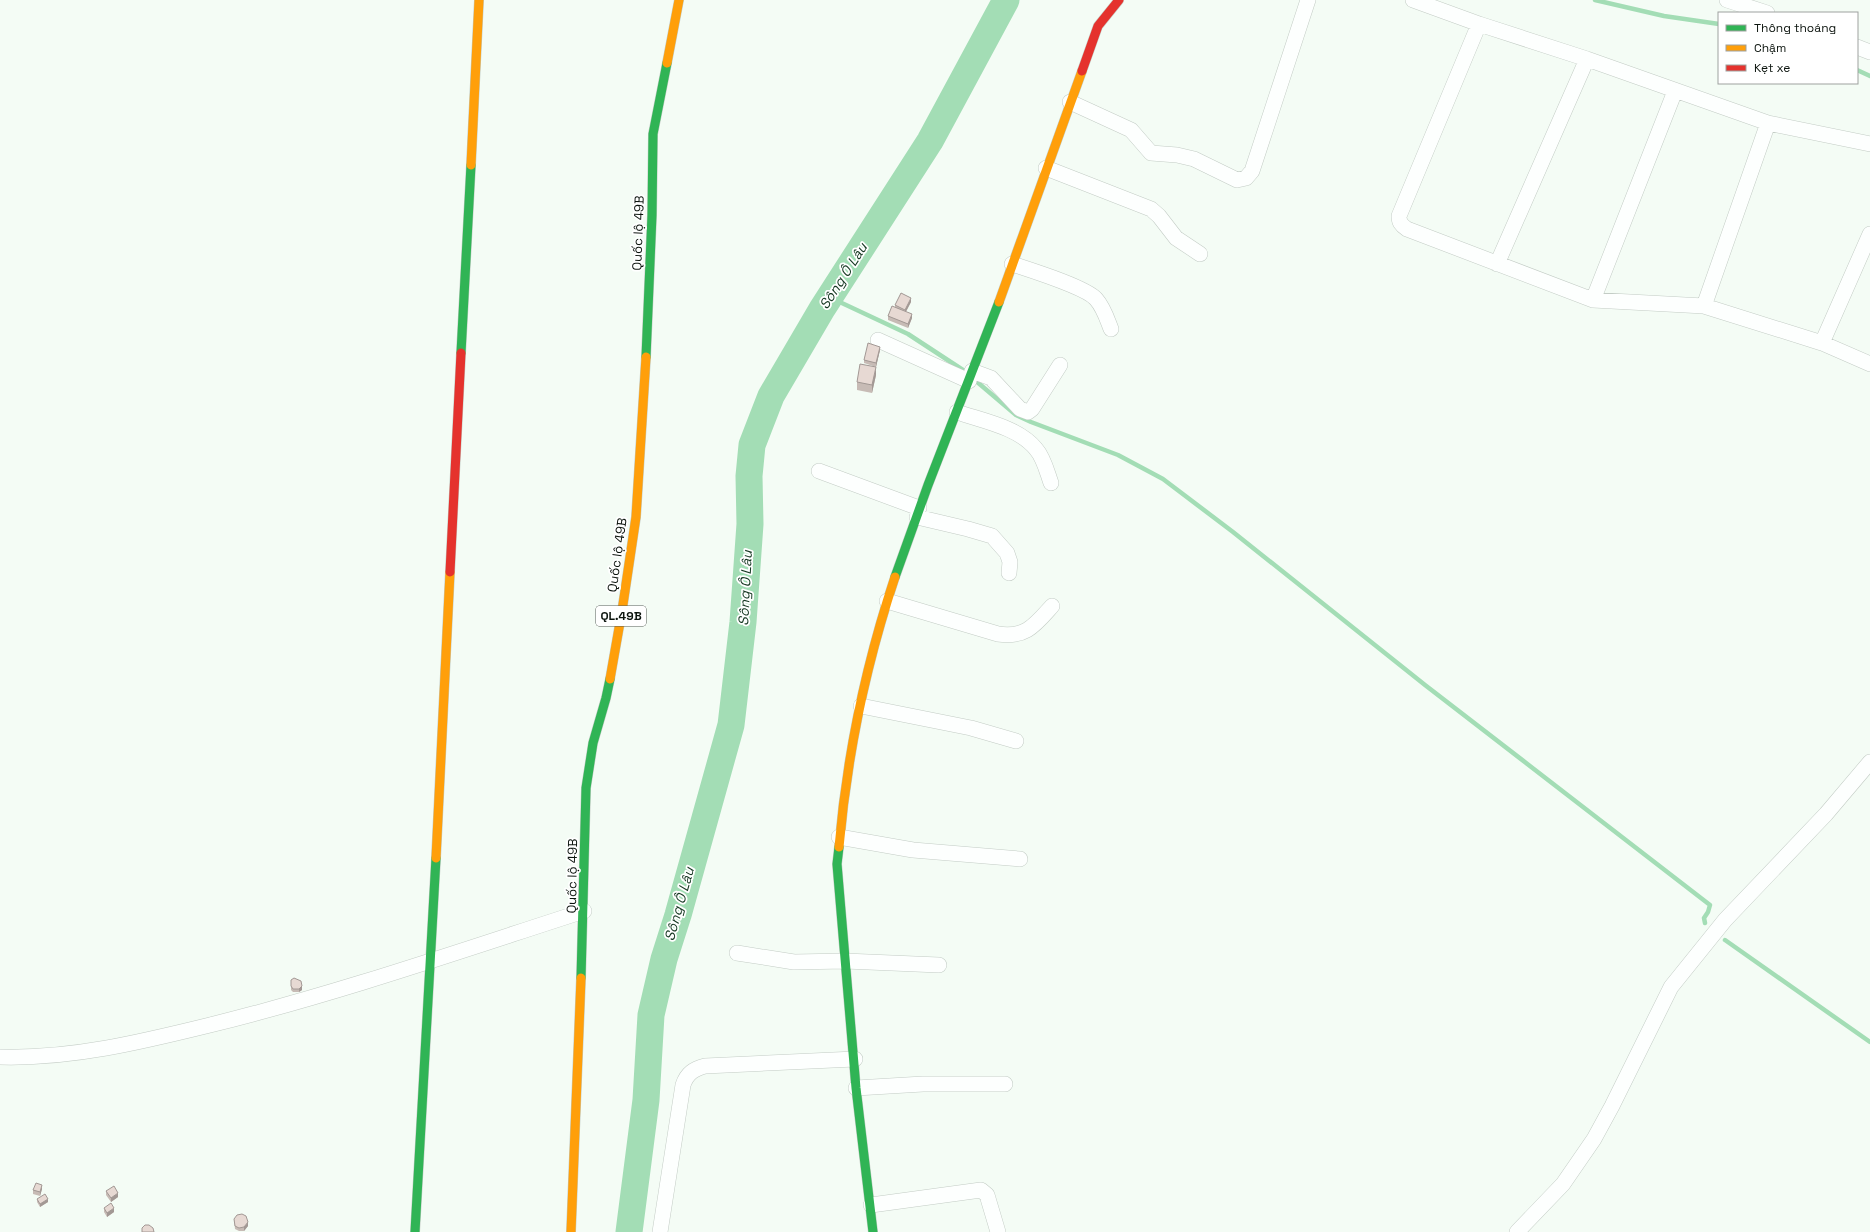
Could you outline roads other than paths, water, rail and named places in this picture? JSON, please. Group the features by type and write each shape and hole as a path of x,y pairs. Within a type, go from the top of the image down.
{"street":[{"path":"416,1232 479,0"},
{"name":"Quốc lộ 49B","path":"571,1232 584,911 586,788 593,743 606,698 622,611 636,517 645,393 652,215 653,134 679,0"},
{"path":"873,1232 856,1088 855,1059 844,961 838,864 839,837 848,774 861,706 887,601 918,513 971,376 1098,26 1119,0"},
{"path":"1070,102 1131,130 1150,153 1194,159 1237,180 1246,178 1252,171 1308,0"},
{"path":"1413,0 1479,24 1587,59 1768,123 1870,144"},
{"path":"1727,0 1764,12"},
{"path":"1479,24 1399,216 1399,221 1407,230 1593,300 1704,306 1822,343 1870,364"},
{"path":"1858,47 1870,52"},
{"path":"1497,264 1587,59"},
{"path":"1593,300 1675,91"},
{"path":"1704,306 1768,123"},
{"path":"1046,168 1151,209 1159,216 1176,238 1200,254"},
{"path":"1822,343 1870,234"},
{"path":"1012,264 1084,291 1096,298 1104,310 1111,329"},
{"path":"878,340 971,376 991,378 1020,409 1028,412 1032,409 1060,364"},
{"path":"957,412 1012,431 1027,440 1040,455 1046,466 1051,483"},
{"path":"818,471 918,513 992,536 1007,553 1010,562 1009,573"},
{"path":"887,601 1008,636 1026,631 1034,626 1052,606"},
{"path":"861,706 971,728 1016,741"},
{"path":"1517,1232 1563,1184 1594,1140 1671,987 1725,920 1826,814 1870,762"},
{"path":"839,837 913,850 1020,859"},
{"path":"0,1057 52,1056 158,1038 265,1012 584,911"},
{"path":"737,954 794,962 844,961 939,965"},
{"path":"660,1232 683,1085 689,1073 696,1068 705,1066 855,1059"},
{"path":"856,1088 923,1084 1005,1084"},
{"path":"871,1205 981,1190 988,1195 998,1232"}],"waterway":[{"name":"Sông Ô Lâu","path":"629,1232 646,1100 651,1015 664,959 678,915 731,725 743,622 750,524 749,476 752,445 771,396 822,309 930,141 1006,0"},
{"path":"1595,0 1664,16 1718,24"},
{"path":"1858,70 1870,76"},
{"path":"829,297 908,334 966,372"},
{"path":"976,381 1016,415 1118,455 1163,479 1233,532 1425,685 1710,905 1704,918 1705,923"},
{"path":"1725,940 1870,1042"}]}
